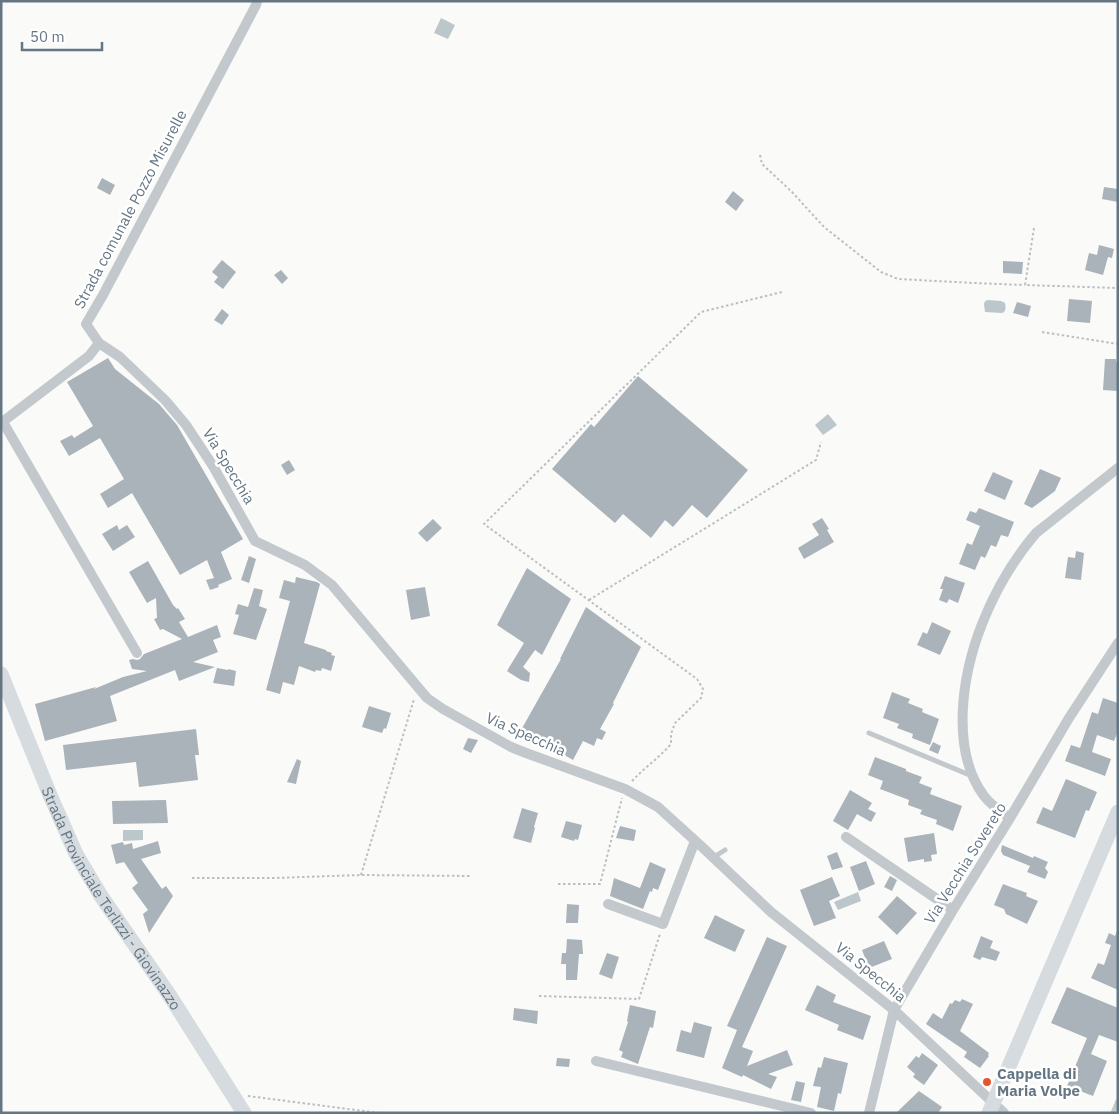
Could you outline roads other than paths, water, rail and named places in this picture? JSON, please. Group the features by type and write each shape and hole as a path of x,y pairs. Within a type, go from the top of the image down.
{"main road":[{"name":"Strada Provinciale Terlizzi - Giovinazzo","path":"1,674 50,796 76,854 100,896 170,996 244,1113"},
{"path":"996,1109 1118,812"}],"street":[{"name":"Strada comunale Pozzo Misurelle","path":"99,343 86,324 251,14 256,1"},
{"path":"99,343 89,356 2,422 137,653"},
{"name":"Via Specchia","path":"99,343 120,357 165,400 186,425 213,466 255,541 305,565 332,585 427,698 511,747 625,789 658,808 714,857 771,912 894,1010 996,1109"},
{"path":"1010,818 984,796 972,776 967,760 962,726 967,678 974,647 991,604 1016,558 1036,533 1118,468"},
{"name":"Via Vecchia Sovereto","path":"869,1113 894,1010 1069,718 1118,643"},
{"path":"846,838 953,910"},
{"path":"608,904 663,924 695,841"},
{"path":"596,1061 811,1113"}],"lane":[{"path":"869,733 972,776"},
{"path":"714,857 724,850"},
{"path":"1113,1113 1118,1101"}],"place":[{"name":"Cappella di Maria Volpe","path":"987,1082"}]}
